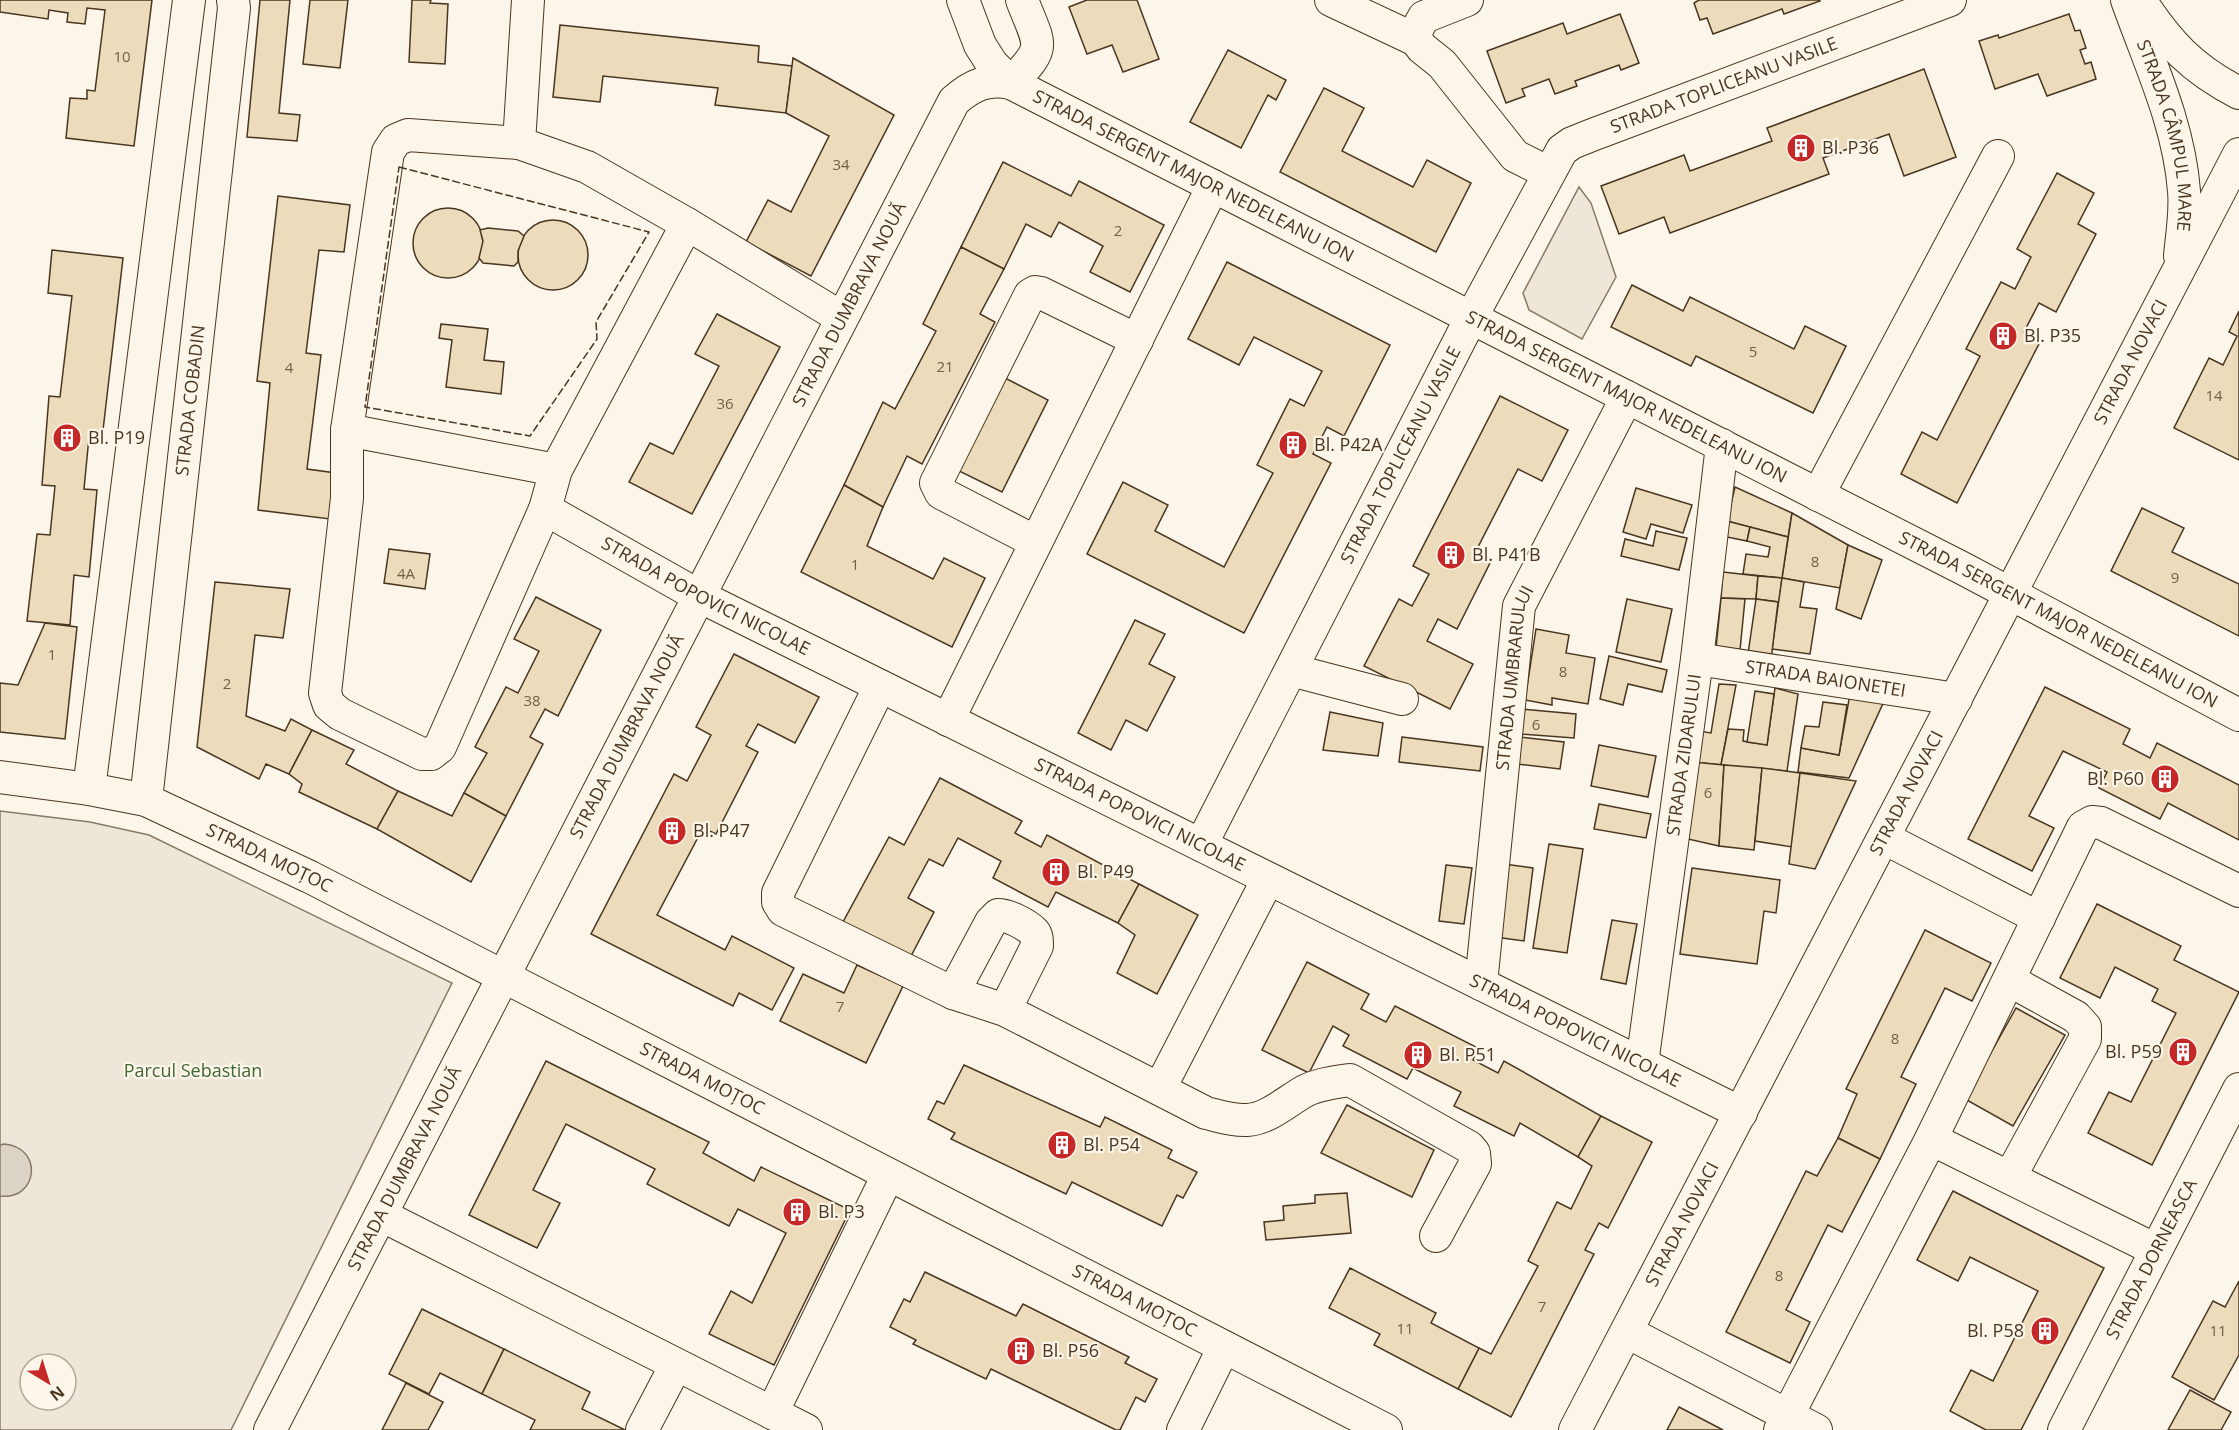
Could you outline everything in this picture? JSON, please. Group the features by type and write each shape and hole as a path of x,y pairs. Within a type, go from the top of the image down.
{"street":[{"path":"89,789 189,0"},
{"name":"STRADA COBADIN","path":"146,800 233,0"},
{"path":"519,143 528,0"},
{"path":"963,0 980,45 992,64 1011,83 1032,62 1038,51 1038,41 1022,0"},
{"path":"1416,40 1417,29 1424,17 1467,0"},
{"name":"STRADA CÂMPUL MARE","path":"2127,0 2171,120 2179,157 2184,192 2184,224 2178,274"},
{"name":"STRADA CÂMPUL MARE","path":"2140,0 2162,33 2183,55 2206,74 2239,93"},
{"name":"STRADA TOPLICEANU VASILE","path":"1201,845 1471,318 1562,150 1572,142 1944,1"},
{"path":"1353,4 1416,40 1422,48 1442,64 1515,156 1549,173"},
{"name":"STRADA DUMBRAVA NOUĂ","path":"270,1430 954,101 963,92 981,83 996,80 1011,83"},
{"name":"STRADA SERGENT MAJOR NEDELEANU ION","path":"1011,83 2011,593 2239,716"},
{"path":"687,224 556,470 545,509 440,747 431,754 422,754 340,714 329,705 325,693 346,498 347,430 388,152 396,140 408,135 519,143 587,167 687,224 842,318"},
{"name":"STRADA NOVACI","path":"1575,1430 2239,154"},
{"path":"1818,495 1998,156"},
{"path":"948,720 1213,186"},
{"path":"1036,542 941,493 936,483 1019,316 1030,295 1035,292 1041,293 1137,340"},
{"name":"STRADA UMBRARULUI","path":"1481,984 1519,606 1627,397"},
{"path":"347,430 556,470"},
{"name":"STRADA ZIDARULUI","path":"1642,1064 1697,659 1722,445"},
{"name":"STRADA POPOVICI NICOLAE","path":"545,509 699,596 1741,1113"},
{"name":"STRADA BAIONETEI","path":"1697,659 1956,699"},
{"path":"1291,670 1402,699"},
{"path":"879,686 778,893 778,902 783,910 953,993 1005,1010 1206,1113 1232,1120 1249,1120 1266,1115 1307,1090 1333,1082 1350,1080 1469,1147 1474,1153 1475,1164 1436,1236"},
{"name":"STRADA MOȚOC","path":"0,777 89,789 146,800 310,877 1386,1430"},
{"path":"1784,1423 1931,1138 2083,827 2092,822 2101,823 2239,891"},
{"path":"1884,838 2039,918"},
{"path":"1160,1088 1268,879"},
{"path":"953,993 992,922 998,915 1005,915 1034,932 1038,939 1037,946 1005,1010"},
{"path":"2009,980 2076,1017 2085,1027 2085,1039 2010,1177"},
{"name":"STRADA DORNEASCA","path":"2064,1430 2239,1089"},
{"path":"1931,1138 2156,1250"},
{"path":"772,1413 888,1175"},
{"path":"381,1215 806,1430"},
{"path":"1627,1332 1784,1423 1816,1430"},
{"path":"1183,1430 1224,1347"},
{"path":"642,1430 676,1365"}],"green space":[{"path":"1579,187 1591,203 1616,277 1582,339 1529,310 1523,293"},
{"name":"Parcul Sebastian","path":"0,811 90,822 149,835 452,983 231,1430 0,1430"}],"shaded area":[{"path":"0,1145 17,1147 26,1154 31,1173 29,1183 22,1190 13,1195 0,1196"}],"building":[{"path":"0,0 152,0 134,146 66,138 70,98 87,99 87,90 95,91 105,10 87,8 85,24 67,22 68,13 49,10 48,19 0,12"},
{"path":"260,0 290,0 279,113 300,115 297,141 247,137"},
{"path":"310,0 348,0 340,68 303,64"},
{"path":"412,0 431,0 430,3 448,4 445,64 409,62"},
{"path":"1087,0 1137,0 1159,59 1123,72 1112,45 1087,54 1069,7"},
{"path":"1699,0 1820,1 1784,14 1782,9 1713,34 1707,18 1700,20 1694,3"},
{"path":"1620,14 1639,63 1621,70 1619,65 1575,81 1577,86 1555,94 1549,79 1522,89 1525,96 1506,103 1487,51 1563,23 1567,34"},
{"path":"2069,14 2075,31 2080,30 2086,48 2080,50 2085,64 2091,62 2096,79 2047,96 2038,74 1995,89 1979,41 1998,35 1999,38"},
{"path":"560,25 759,46 758,62 792,66 786,113 715,105 718,88 603,76 600,102 553,97"},
{"path":"1228,50 1286,80 1276,100 1268,95 1241,148 1190,122"},
{"path":"793,58 894,115 811,276 746,242 768,200 791,212 829,136 786,113"},
{"name":"Bl. P36","path":"1924,69 1956,157 1904,176 1889,134 1823,158 1829,174 1670,233 1664,217 1619,234 1601,186 1684,155 1690,171 1772,141 1767,128"},
{"path":"1324,88 1364,108 1342,151 1413,187 1427,160 1471,183 1436,252 1280,172"},
{"path":"1003,162 1071,196 1079,181 1164,225 1130,292 1090,272 1103,246 1059,222 1051,237 1026,224 1004,269 961,247"},
{"name":"Bl. P35","path":"2057,173 2094,193 2078,224 2096,234 2056,312 2039,303 2024,332 2041,340 1957,503 1901,474 1922,432 1937,440 1980,356 1966,349 2001,282 2015,289 2031,257 2017,249"},
{"path":"278,196 350,205 344,252 319,250 306,353 321,355 307,469 336,473 330,519 258,510 270,383 257,381"},
{"path":"448,208 461,211 473,218 480,230 483,243 480,256 473,268 461,275 448,278 435,275 423,268 416,256 413,243 416,230 423,218 435,211"},
{"path":"553,220 566,223 578,230 585,242 588,255 585,268 578,280 566,287 553,290 540,287 528,280 521,268 518,255 521,242 528,230 540,223"},
{"path":"488,228 518,231 524,236 518,251 518,262 514,266 483,263 479,258 483,241 480,230"},
{"path":"961,247 1004,269 980,314 995,322 922,464 907,456 883,507 844,485 883,402 895,409 936,331 923,324"},
{"name":"Bl. P19","path":"52,250 123,258 102,439 89,437 84,489 97,490 89,577 74,575 70,625 27,621 37,534 50,535 55,486 42,485 49,396 60,397 72,296 48,293"},
{"name":"Bl. P42A","path":"1227,262 1390,345 1344,436 1327,427 1313,454 1331,463 1244,633 1087,554 1123,482 1168,505 1155,531 1224,567 1273,473 1257,465 1290,399 1304,406 1322,371 1254,337 1239,365 1188,339"},
{"path":"1632,285 1683,311 1690,297 1794,349 1805,326 1846,346 1813,413 1696,356 1691,366 1611,327"},
{"path":"2239,311 2239,460 2174,428 2209,358 2223,365 2237,336 2229,332"},
{"path":"717,314 780,347 692,514 629,482 650,443 673,454 719,366 695,354"},
{"path":"441,324 488,329 484,360 504,362 501,394 446,387 452,340 439,338"},
{"path":"1003,377 1048,400 1002,492 957,470"},
{"name":"Bl. P41B","path":"1500,396 1568,430 1542,481 1518,469 1476,551 1492,559 1457,629 1438,619 1427,641 1473,664 1450,709 1364,666 1399,599 1412,606 1429,574 1413,566"},
{"path":"844,485 883,507 867,546 933,579 944,558 985,578 952,647 801,572"},
{"path":"1735,487 1792,513 1788,537 1727,521"},
{"path":"1636,488 1692,505 1683,533 1651,524 1646,539 1623,532"},
{"path":"2142,508 2184,528 2172,552 2239,584 2239,636 2111,571"},
{"path":"1792,513 1848,545 1840,588 1782,578"},
{"path":"1727,521 1750,527 1747,541 1722,536"},
{"path":"1750,527 1788,537 1782,578 1743,574 1746,554 1768,557 1770,547 1747,541"},
{"path":"1656,531 1687,538 1679,570 1621,556 1625,539 1653,546"},
{"path":"1848,545 1882,560 1861,619 1836,609"},
{"path":"389,549 430,554 425,589 384,583"},
{"path":"1723,572 1758,576 1756,599 1721,598"},
{"path":"1758,576 1782,578 1779,602 1756,599"},
{"path":"1782,578 1804,582 1800,607 1817,609 1810,654 1772,649"},
{"path":"215,582 290,589 283,638 255,635 246,716 285,731 291,719 312,730 289,774 266,764 259,779 197,747"},
{"path":"536,597 601,630 558,716 545,709 530,737 543,744 506,816 464,793 487,753 475,747 506,687 518,693 539,651 514,639"},
{"path":"1721,598 1745,599 1740,650 1716,648"},
{"path":"1627,599 1672,609 1661,662 1616,652"},
{"path":"1756,599 1778,602 1771,660 1748,654"},
{"path":"1135,620 1165,634 1149,664 1175,677 1147,731 1126,720 1111,750 1078,733"},
{"path":"45,623 77,627 65,739 0,732 0,683 18,685"},
{"path":"1536,629 1569,635 1566,653 1595,658 1588,704 1552,698 1552,705 1525,700"},
{"name":"Bl. P47","path":"734,654 819,697 795,743 758,724 746,746 758,752 716,834 703,828 657,915 725,950 732,936 794,968 772,1010 739,993 733,1006 591,934 674,774 687,781 711,735 696,727"},
{"path":"1609,656 1667,670 1662,692 1628,684 1623,705 1600,699"},
{"path":"1719,684 1736,685 1721,765 1693,762 1699,731 1711,733"},
{"name":"Bl. P60","path":"2045,687 2130,729 2123,744 2150,758 2157,743 2239,785 2239,840 2168,803 2160,819 2099,788 2107,772 2063,751 2029,816 2054,828 2032,871 1968,839"},
{"path":"1775,688 1798,694 1787,771 1721,765 1728,729 1744,730 1743,741 1767,745"},
{"path":"1755,691 1774,694 1767,745 1747,742"},
{"path":"1850,694 1885,699 1849,778 1798,772 1801,748 1839,755"},
{"path":"1823,702 1847,705 1839,755 1801,748 1805,726 1819,727"},
{"path":"1521,709 1576,714 1574,738 1519,734"},
{"path":"1330,712 1383,723 1378,756 1323,750"},
{"path":"312,730 354,750 346,764 398,791 377,829 299,792 302,784 289,774"},
{"path":"1402,737 1483,747 1480,771 1399,762"},
{"path":"1520,737 1564,742 1560,769 1517,764"},
{"path":"1599,745 1656,756 1648,797 1591,786"},
{"path":"1693,762 1724,765 1719,846 1688,839"},
{"path":"1724,765 1762,768 1754,850 1719,846"},
{"path":"1762,768 1800,773 1792,847 1755,841"},
{"path":"1800,773 1856,781 1815,869 1789,864"},
{"name":"Bl. P49","path":"940,778 1022,821 1015,833 1041,847 1047,835 1139,884 1118,923 1056,892 1048,907 993,878 1001,861 958,838 943,866 929,859 908,898 934,912 910,958 843,922 889,837 904,845"},
{"path":"398,791 452,816 464,793 506,816 471,882 377,829"},
{"path":"1599,804 1651,814 1646,838 1594,829"},
{"path":"1549,844 1583,849 1567,953 1533,948"},
{"path":"1504,864 1533,868 1524,941 1495,937"},
{"path":"1446,865 1472,868 1464,924 1439,921"},
{"path":"1692,868 1780,880 1776,913 1764,911 1757,964 1680,954"},
{"path":"1139,884 1198,915 1157,994 1117,973 1135,935 1118,923"},
{"name":"Bl. P59","path":"2097,904 2181,946 2174,960 2239,992 2152,1165 2088,1133 2109,1092 2131,1102 2176,1013 2152,1001 2158,989 2115,967 2100,998 2060,978"},
{"path":"1612,920 1637,924 1626,984 1601,979"},
{"path":"1925,930 1991,963 1972,1001 1945,988 1901,1077 1916,1084 1880,1159 1838,1138 1857,1094 1846,1089"},
{"name":"Bl. P51","path":"1307,962 1369,994 1361,1009 1386,1022 1395,1006 1478,1048 1473,1060 1498,1073 1504,1061 1601,1116 1578,1157 1520,1123 1514,1136 1454,1106 1461,1092 1413,1068 1407,1079 1343,1046 1349,1035 1333,1026 1309,1073 1262,1050"},
{"path":"857,965 903,986 866,1063 780,1021 803,974 844,993"},
{"path":"2016,1008 2065,1035 2013,1126 1965,1099"},
{"name":"Bl. P3","path":"546,1061 709,1142 703,1153 754,1181 761,1167 850,1210 774,1365 709,1334 731,1291 752,1303 786,1233 738,1209 729,1226 647,1184 655,1169 566,1124 533,1190 560,1203 537,1248 469,1215"},
{"name":"Bl. P54","path":"964,1065 1100,1127 1105,1117 1172,1150 1168,1158 1197,1172 1183,1198 1177,1195 1162,1226 1072,1182 1066,1194 951,1139 955,1133 928,1119 937,1101 944,1104"},
{"path":"1347,1105 1434,1150 1412,1197 1321,1153"},
{"path":"1601,1116 1652,1142 1608,1228 1599,1223 1585,1250 1594,1254 1511,1417 1458,1389 1479,1348 1491,1354 1538,1266 1528,1261 1557,1202 1571,1209 1592,1166 1578,1157"},
{"path":"1838,1138 1880,1159 1842,1232 1828,1225 1786,1310 1810,1322 1790,1363 1726,1332 1806,1171 1817,1176"},
{"name":"Bl. P58","path":"1953,1191 2104,1268 2021,1430 1986,1430 1950,1411 1971,1370 1993,1381 2038,1291 1970,1257 1958,1281 1917,1260"},
{"path":"1347,1193 1351,1233 1266,1240 1264,1222 1284,1220 1283,1206 1315,1203 1315,1195"},
{"path":"1350,1268 1436,1313 1431,1323 1479,1348 1458,1389 1374,1345 1380,1334 1329,1308"},
{"name":"Bl. P56","path":"925,1272 1016,1316 1023,1304 1129,1357 1125,1363 1157,1379 1145,1402 1136,1397 1120,1430 1116,1430 991,1369 986,1379 913,1344 916,1340 890,1327 904,1299 910,1302"},
{"path":"2239,1281 2239,1355 2214,1400 2172,1377 2213,1301 2225,1307"},
{"path":"422,1309 504,1349 482,1394 440,1373 429,1394 389,1374"},
{"path":"504,1349 590,1392 582,1409 625,1430 530,1430 535,1420 482,1394"},
{"path":"406,1383 443,1402 428,1430 382,1430"},
{"path":"2190,1390 2231,1412 2221,1430 2168,1430"},
{"path":"1679,1407 1723,1430 1667,1430"}],"fence":[{"path":"399,167 649,232 596,322 597,339 530,436 365,407 399,167"}],"place":[{"name":"Bl. P36","path":"1801,148"},
{"name":"Bl. P35","path":"2003,336"},
{"name":"Bl. P19","path":"67,438"},
{"name":"Bl. P42A","path":"1293,445"},
{"name":"Bl. P41B","path":"1451,555"},
{"name":"Bl. P60","path":"2165,779"},
{"name":"Bl. P47","path":"672,831"},
{"name":"Bl. P49","path":"1056,872"},
{"name":"Bl. P59","path":"2183,1052"},
{"name":"Bl. P51","path":"1418,1055"},
{"name":"Bl. P54","path":"1062,1145"},
{"name":"Bl. P3","path":"797,1212"},
{"name":"Bl. P58","path":"2045,1331"},
{"name":"Bl. P56","path":"1021,1351"}]}
